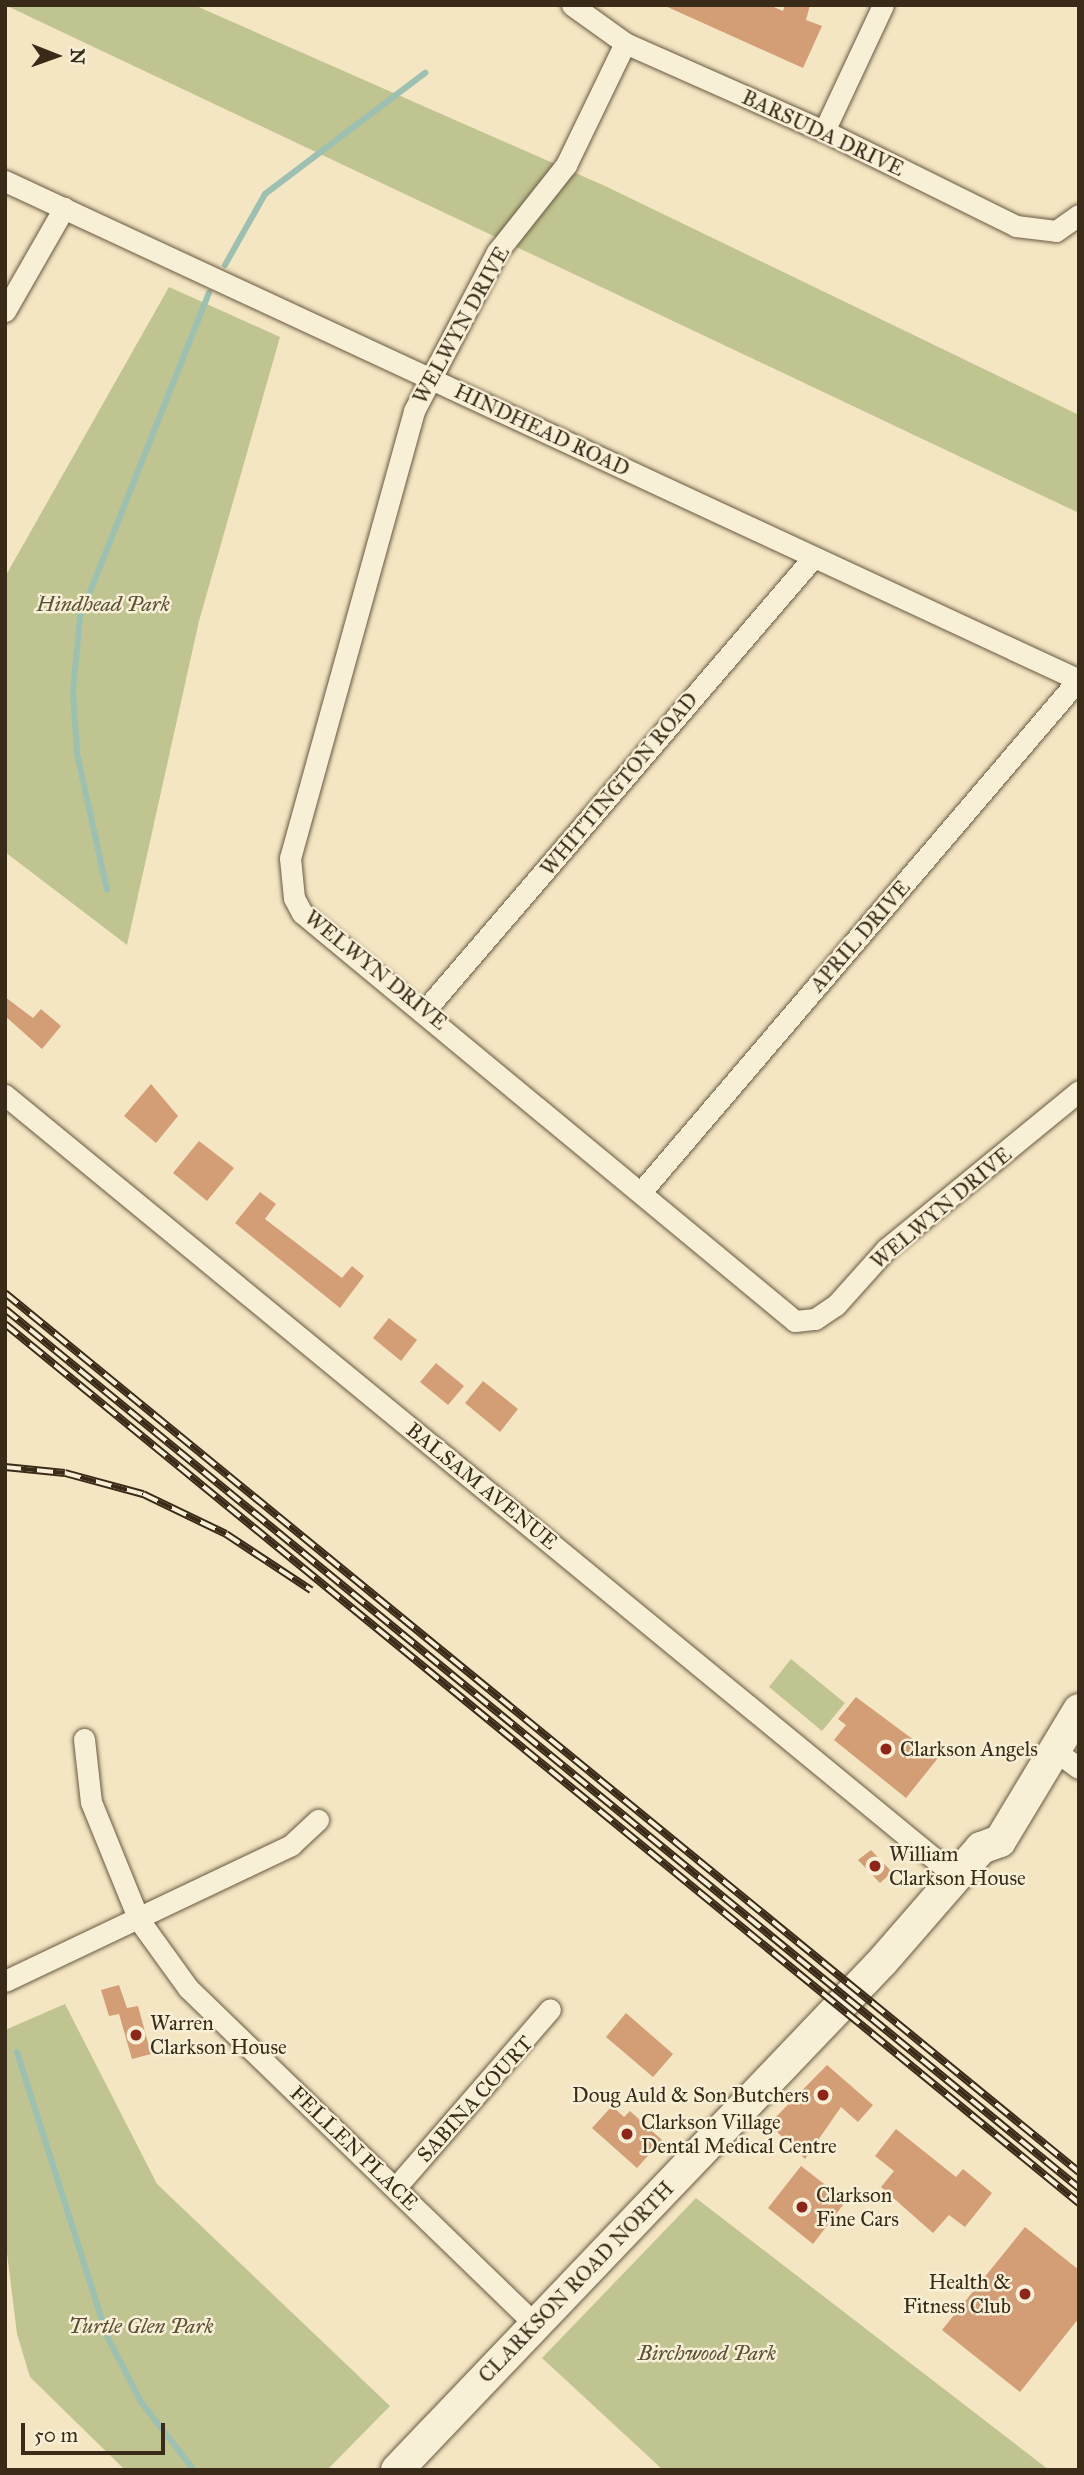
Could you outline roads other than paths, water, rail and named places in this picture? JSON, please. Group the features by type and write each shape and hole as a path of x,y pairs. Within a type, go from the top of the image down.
{"street":[{"name":"BARSUDA DRIVE","path":"572,5 625,43 824,131 1016,226 1056,231 1079,215"},
{"path":"824,131 883,5"},
{"name":"WELWYN DRIVE","path":"625,43 566,165 498,252 430,377 406,438 290,858 289,884 302,913 426,1009 772,1306 795,1321 815,1319 886,1249 1079,1091"},
{"name":"HINDHEAD ROAD","path":"5,180 430,377 812,559 1079,680"},
{"path":"5,311 64,208"},
{"name":"WHITTINGTON ROAD","path":"426,1009 812,559"},
{"name":"APRIL DRIVE","path":"641,1192 1079,680"},
{"name":"BALSAM AVENUE","path":"5,1095 958,1878"},
{"name":"CLARKSON ROAD NORTH","path":"407,2466 535,2324 958,1878 981,1848 984,1829 1029,1769 1049,1757 1079,1710"},
{"name":"FELLEN PLACE","path":"84,1739 91,1802 139,1920 208,2009 396,2187 535,2324"},
{"path":"1049,1757 1079,1768"},
{"path":"5,1981 139,1920 291,1845 318,1820"},
{"name":"SABINA COURT","path":"396,2187 550,2009"}],"waterway":[{"path":"225,265 265,194 425,73"},
{"path":"107,890 77,753 73,691 80,617 209,293"},
{"path":"17,2052 107,2336 141,2402 194,2470"}],"railway":[{"path":"5,1293 1079,2172"},
{"path":"5,1309 1079,2188"},
{"path":"5,1324 1079,2203"},
{"path":"5,1467 65,1473 143,1494 226,1534 311,1590"}],"place":[{"name":"Clarkson Angels","path":"886,1749"},
{"name":"William Clarkson House","path":"875,1866"},
{"name":"Warren Clarkson House","path":"136,2035"},
{"name":"Doug Auld & Son Butchers","path":"823,2095"},
{"name":"Clarkson Village Dental Medical Centre","path":"627,2134"},
{"name":"Clarkson Fine Cars","path":"802,2207"},
{"name":"Health & Fitness Club","path":"1025,2294"}],"park label":[{"name":"Hindhead Park","path":"103,604"},
{"name":"Turtle Glen Park","path":"141,2326"},
{"name":"Birchwood Park","path":"707,2353"}]}
